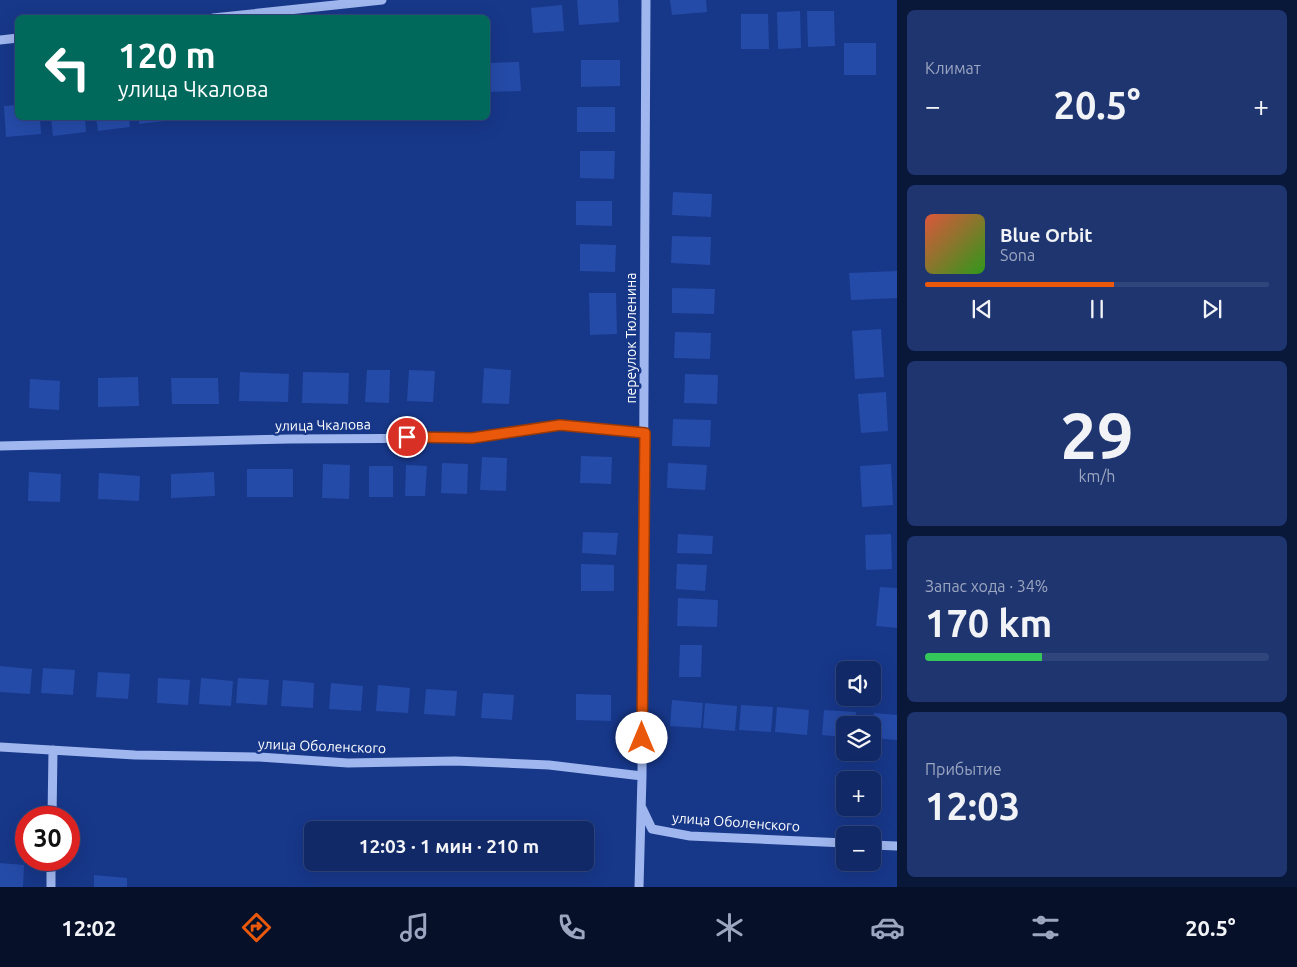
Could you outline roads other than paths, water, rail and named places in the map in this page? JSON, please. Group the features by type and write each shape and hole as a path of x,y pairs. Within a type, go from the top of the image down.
{"street":[{"path":"241,15 382,0"},
{"name":"переулок Тюленина","path":"639,887 642,776 645,433 646,0"},
{"path":"0,40 15,38"},
{"name":"улица Чкалова","path":"0,446 310,438 472,438 560,425 645,433"},
{"name":"улица Оболенского","path":"0,747 135,755 259,757 348,763 465,761 549,765 642,776"},
{"path":"52,806 53,750"},
{"name":"улица Оболенского","path":"641,805 652,829 690,836 836,843"},
{"path":"881,845 897,846"},
{"path":"51,887 52,871"}]}
